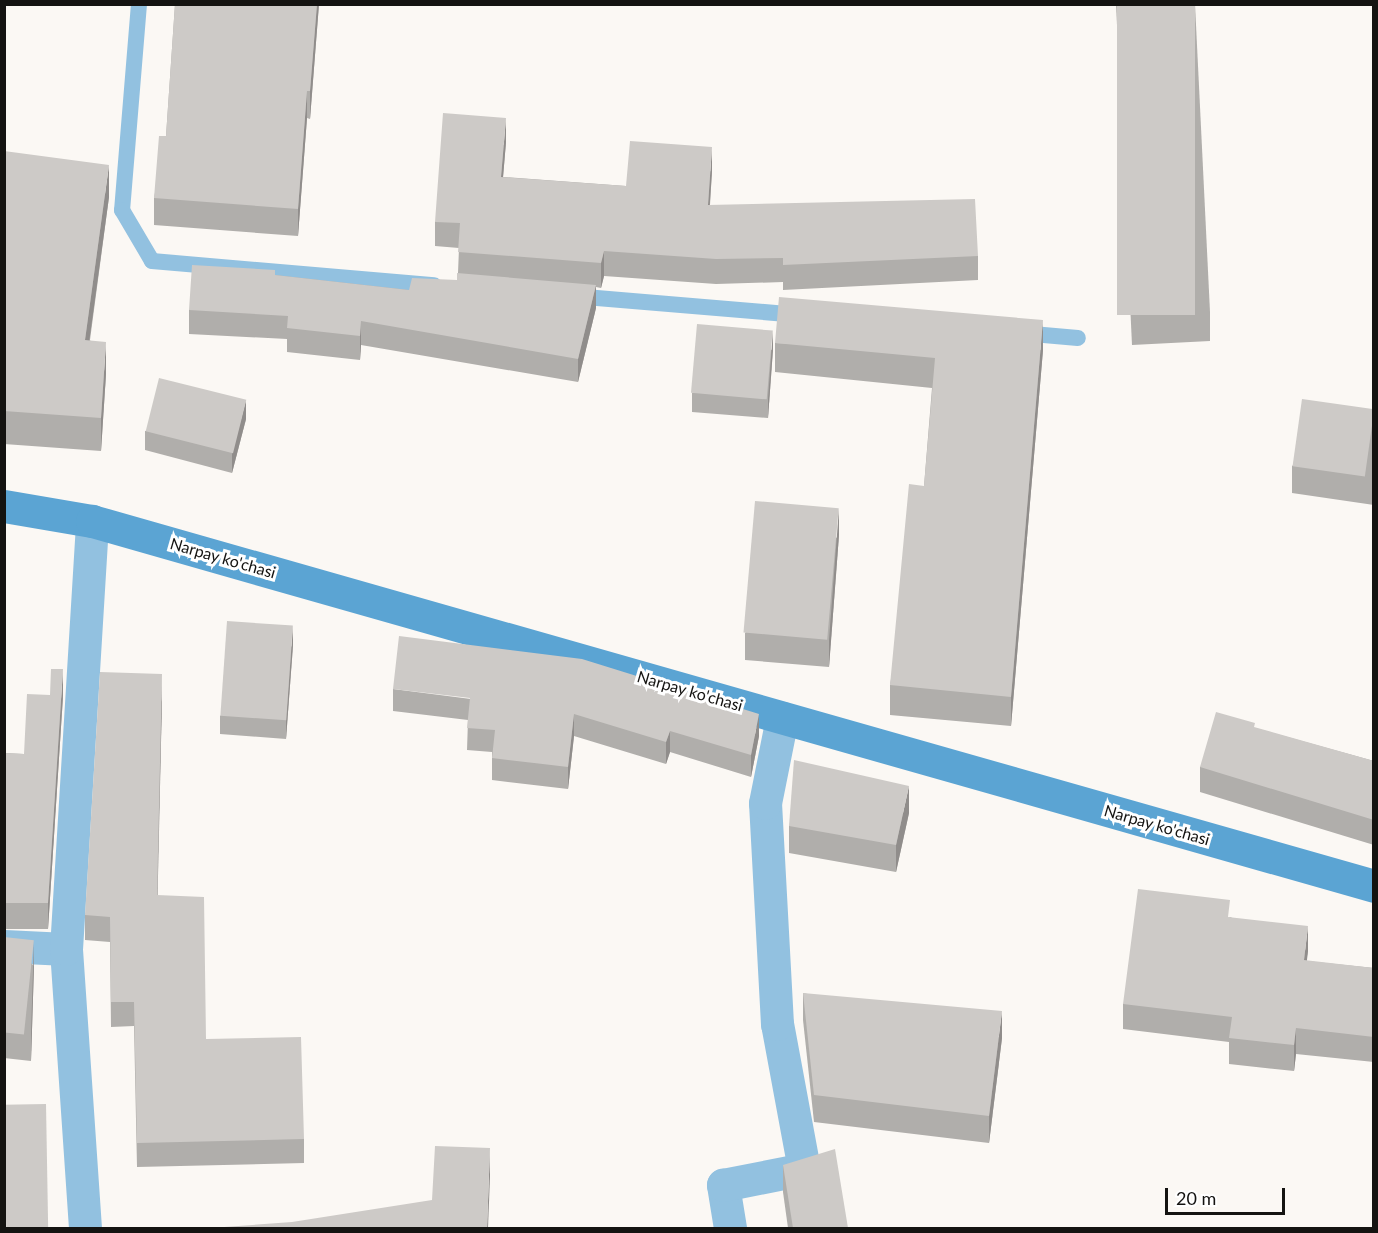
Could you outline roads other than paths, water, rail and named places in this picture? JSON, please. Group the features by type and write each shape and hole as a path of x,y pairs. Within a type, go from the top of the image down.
{"main road":[{"name":"Narpay ko'chasi","path":"4,506 92,521 1374,886"}],"street":[{"path":"85,1228 66,949 92,521"},
{"path":"730,1228 723,1185 804,1169 777,1024 765,803 783,718"},
{"path":"4,946 66,949"}],"lane":[{"path":"139,4 122,210 152,261 449,286"},
{"path":"556,295 817,316"},
{"path":"1007,332 1078,338"}]}
